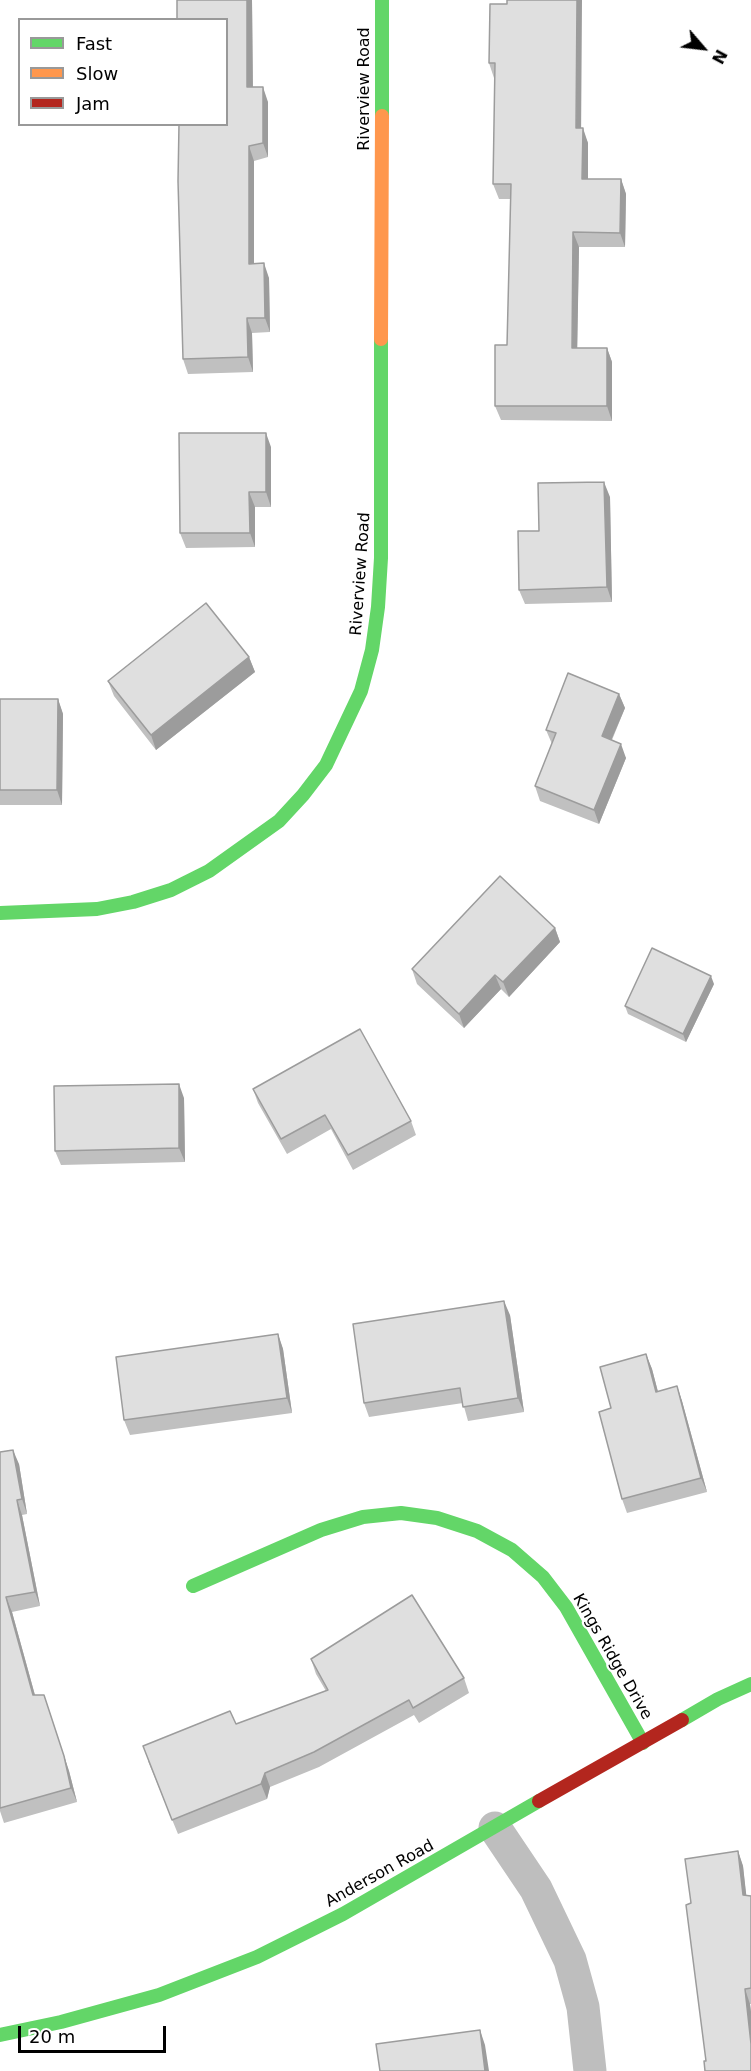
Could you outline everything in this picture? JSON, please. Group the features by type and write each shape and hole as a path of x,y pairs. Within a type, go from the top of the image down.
{"street":[{"name":"Riverview Road","path":"0,913 74,910 133,902 171,890 209,871 279,821 303,795 326,765 361,691 372,650 381,558 382,0"},
{"name":"Kings Ridge Drive","path":"194,1586 321,1530 363,1516 401,1513 437,1518 477,1532 512,1550 543,1577 562,1602 643,1743"},
{"name":"Anderson Road","path":"0,2035 61,2022 159,1995 257,1957 343,1914 718,1699 751,1684"},
{"path":"495,1828 536,1889 570,1960 583,2007 590,2071"}],"building":[{"path":"177,0 247,0 247,87 263,87 263,143 249,146 249,264 264,263 265,318 247,318 248,357 183,359 178,181 179,126 228,126 228,18 177,18"},
{"path":"507,0 577,0 576,128 583,128 582,179 621,179 620,233 573,232 572,348 607,348 607,406 495,406 495,345 507,345 511,184 493,184 495,63 489,63 490,4 507,4"},
{"path":"179,433 266,433 266,492 249,492 250,533 180,533"},
{"path":"604,482 607,587 519,590 518,531 539,531 538,483"},
{"path":"206,603 249,657 151,735 108,681"},
{"path":"568,673 619,694 602,736 621,744 594,810 535,786 556,733 546,730"},
{"path":"0,699 58,699 57,790 0,790"},
{"path":"500,876 555,928 503,982 495,975 459,1014 412,969"},
{"path":"652,948 711,976 683,1034 625,1006"},
{"path":"360,1029 411,1121 348,1155 325,1115 281,1139 253,1089"},
{"path":"179,1084 179,1148 55,1151 54,1086"},
{"path":"504,1301 518,1398 463,1407 460,1388 364,1403 353,1324"},
{"path":"278,1334 287,1398 124,1420 116,1357"},
{"path":"646,1354 656,1392 677,1386 701,1478 622,1499 599,1412 611,1408 600,1367"},
{"path":"13,1450 22,1499 17,1500 35,1592 6,1597 33,1695 44,1695 64,1756 71,1788 0,1808 0,1452"},
{"path":"412,1595 464,1678 413,1708 409,1700 314,1752 265,1773 261,1784 172,1820 143,1746 230,1711 236,1724 328,1690 311,1659"},
{"path":"738,1851 743,1895 751,1896 751,1988 745,1989 751,2044 751,2071 705,2071 704,2061 706,2061 686,1905 691,1903 685,1859"},
{"path":"480,2030 485,2071 380,2071 376,2044"}],"traffic: fast":[{"path":"382,0 382,116"},
{"path":"0,913 97,909 133,902 171,890 209,871 279,821 326,765 361,691 372,650 378,607 381,558 381,339"},
{"path":"193,1586 321,1530 363,1517 401,1513 437,1518 477,1531 512,1550 543,1577 566,1607 643,1743"},
{"path":"682,1720 718,1699 751,1684"},
{"path":"0,2035 61,2022 159,1995 257,1957 343,1914 539,1801"}],"traffic: slow":[{"path":"381,339 382,116"}],"traffic: jam":[{"path":"539,1801 682,1720"}]}
